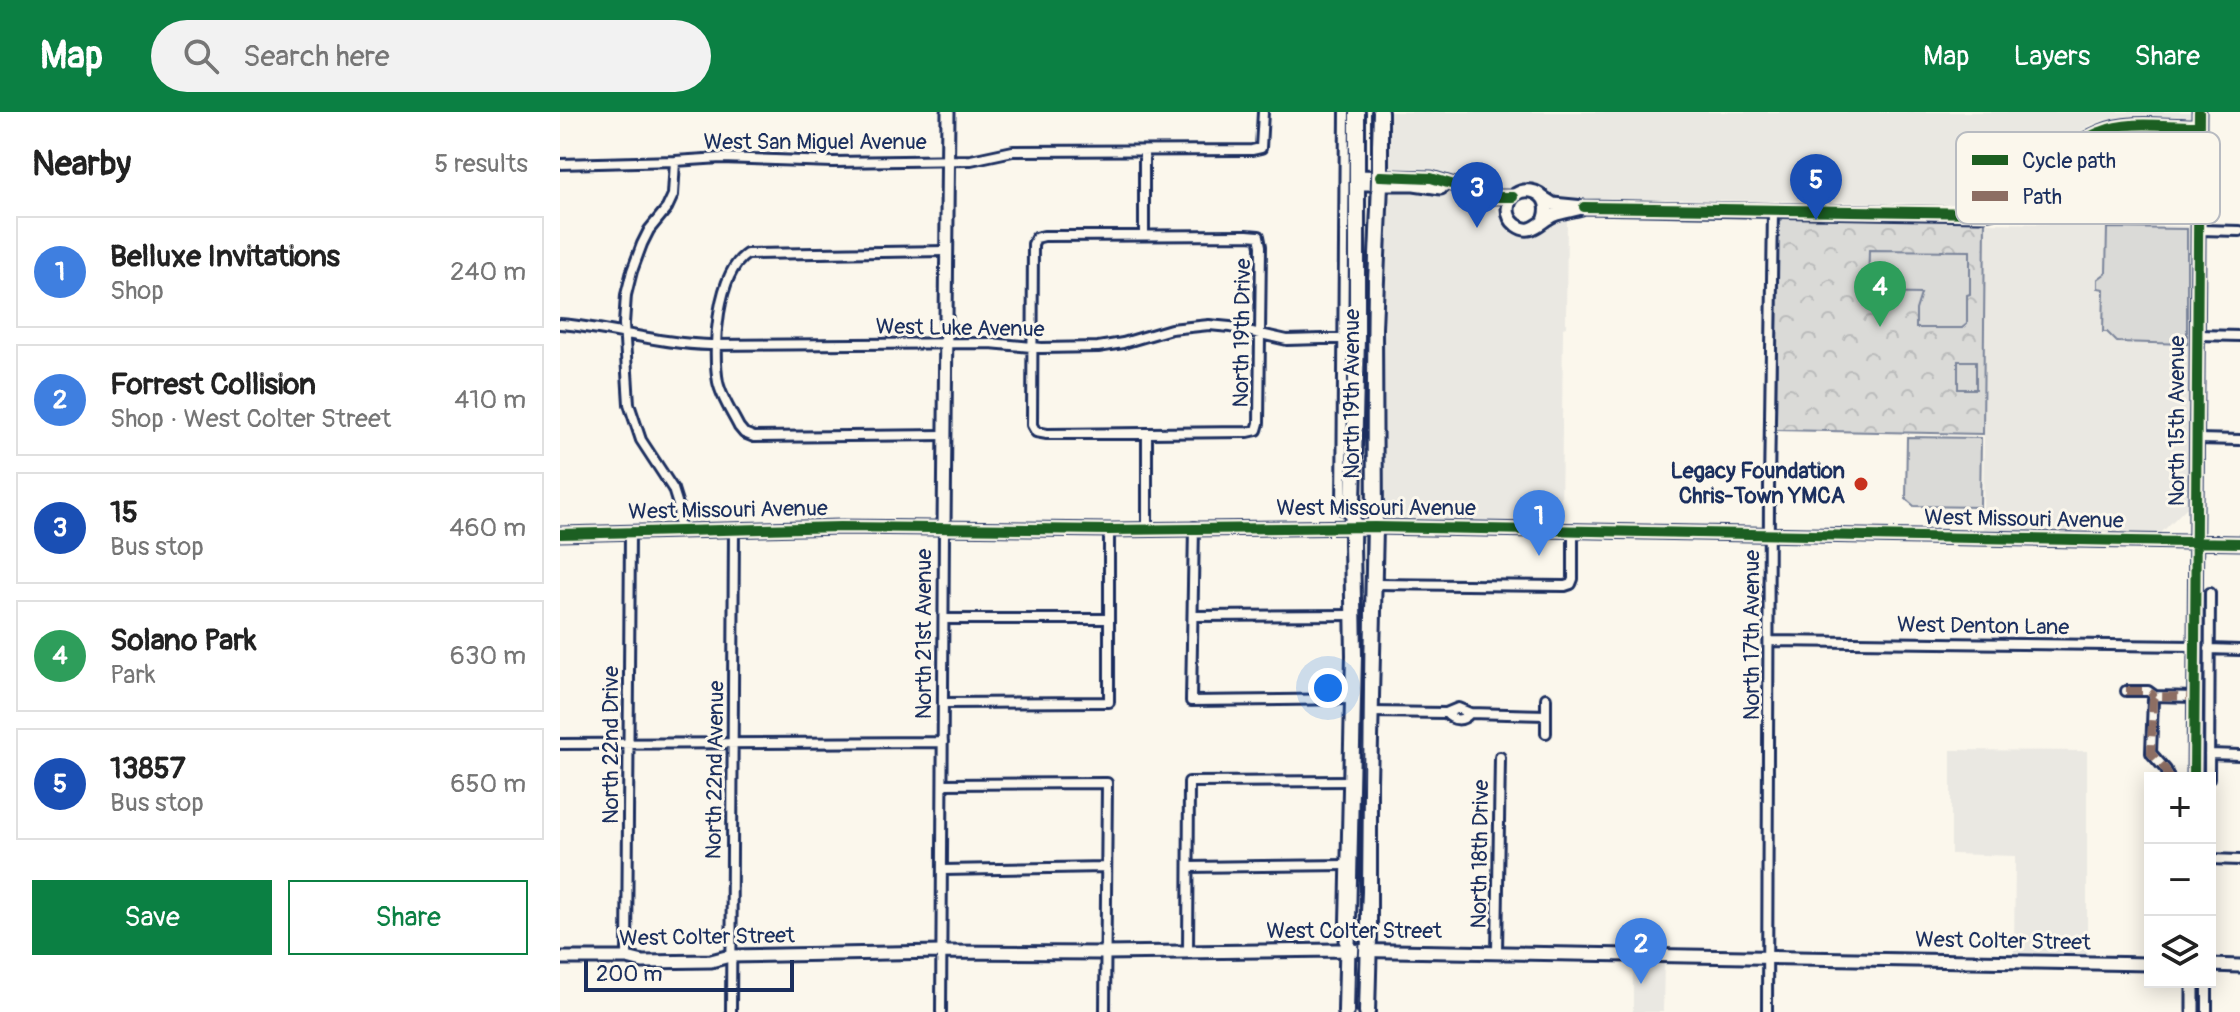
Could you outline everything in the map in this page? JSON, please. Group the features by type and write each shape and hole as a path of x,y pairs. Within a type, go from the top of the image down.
{"main road":[{"name":"North 19th Avenue","path":"1346,1012 1354,615 1350,339 1357,112"},
{"name":"North 19th Avenue","path":"1367,1012 1375,527 1374,339 1380,112"}],"street":[{"name":"North 21st Avenue","path":"941,1012 948,112"},
{"name":"West San Miguel Avenue","path":"560,164 721,158 833,162 971,160 1013,151 1252,150 1261,148 1263,112"},
{"name":"North 19th Avenue","path":"1342,509 1350,339 1345,112"},
{"name":"North 15th Avenue","path":"2199,112 2199,132"},
{"path":"2100,132 2138,125 2199,126"},
{"path":"1144,151 1144,235 1044,236 1036,238 1033,244 1032,425 1036,432 1047,434 1147,433 1147,529"},
{"path":"675,161 673,195 667,208 649,230 632,271 626,295 625,334 629,404 634,423 649,455 673,489 678,505 679,530"},
{"path":"1356,180 1431,178 1494,197 1513,197"},
{"path":"1380,180 1432,186 1492,204 1508,213"},
{"path":"1542,197 1547,207 1545,218 1537,227 1520,228 1513,223 1508,207 1513,197 1528,190 1542,197 1553,204 1584,207 1956,214"},
{"path":"1545,218 1584,207"},
{"name":"North 17th Avenue","path":"1767,1012 1773,211"},
{"name":"North 15th Avenue","path":"2194,772 2199,224"},
{"path":"2199,230 2240,231"},
{"name":"North 19th Drive","path":"1144,235 1259,236 1261,246 1257,430 1147,433"},
{"path":"946,251 752,252 740,258 720,299 717,345 718,383 739,427 754,437 946,435"},
{"name":"West Luke Avenue","path":"560,324 671,343 717,345 1001,344 1098,347 1194,326 1230,327 1287,340 1350,339"},
{"path":"2198,335 2240,336"},
{"path":"2197,439 2240,440"},
{"name":"West Missouri Avenue","path":"560,534 840,527 1109,530 1375,527 2240,543"},
{"path":"1194,527 1191,701 1353,699"},
{"name":"North 22nd Avenue","path":"731,1012 734,529"},
{"path":"944,703 1109,702 1109,530"},
{"path":"1374,584 1565,586 1571,584 1573,579 1573,530"},
{"name":"North 22nd Drive","path":"627,958 630,532"},
{"path":"2209,772 2210,593"},
{"path":"1193,616 1354,615"},
{"path":"944,619 1108,619"},
{"name":"West Denton Lane","path":"1770,641 2195,646"},
{"path":"2209,649 2240,650"},
{"path":"2126,691 2148,691 2155,696 2195,697"},
{"path":"2155,696 2151,753 2167,772"},
{"path":"1546,698 1546,733"},
{"path":"1370,712 1446,713 1459,720 1470,713 1546,715"},
{"path":"560,744 943,742"},
{"path":"2209,754 2240,755"},
{"name":"North 18th Drive","path":"1497,952 1500,757"},
{"path":"1188,952 1189,782 1352,781"},
{"path":"944,784 1107,783 1105,1012"},
{"path":"2216,859 2240,860"},
{"path":"1189,867 1348,865"},
{"path":"943,870 1105,867"},
{"name":"West Colter Street","path":"560,958 697,962 730,956 942,952 1346,950 2144,964"},
{"path":"2216,965 2240,966"},
{"path":"2193,988 2193,1012"},
{"path":"2207,988 2207,1012"}],"shaded area":[{"path":"1385,112 2190,112 2190,117 2137,115 2104,120 2080,132 1956,132 1956,204 1656,199 1564,202 1542,191 1492,193 1383,171"},
{"path":"1416,187 1482,203 1497,211 1521,232 1567,214 1561,523 1388,516 1381,508 1381,285 1390,197 1397,189"},
{"path":"1985,224 2190,226 2188,508 2162,535 1983,532"},
{"path":"1951,750 2087,751 2087,957 2014,955 2015,856 1951,854"},
{"path":"1633,960 1664,960 1663,1012 1633,1012"}],"green space":[{"path":"1784,217 1956,219 1956,224 1985,224 1983,434 1776,430 1778,222"},
{"path":"2107,228 2187,229 2187,344 2117,342 2103,332 2104,289 2098,288 2098,279 2106,273"},
{"path":"1869,250 1970,251 1967,324 1962,328 1916,328 1916,310 1921,294 1868,293"},
{"path":"1958,361 1976,361 1976,389 1958,389"},
{"path":"1907,437 1981,438 1980,507 1914,506 1906,499"}],"tram line":[{"path":"1356,1012 1362,892 1368,278 1373,112"}],"marked path":[{"path":"2126,691 2148,691 2155,696"},
{"path":"2167,772 2151,753 2153,699 2155,696 2195,697"}],"cycle path":[{"path":"2199,112 2199,132"},
{"path":"2100,132 2137,125 2199,126"},
{"path":"1380,176 1431,178 1494,197 1513,197"},
{"path":"1584,207 1956,213"},
{"path":"2194,772 2198,224"},
{"path":"560,534 840,527 1109,530 1375,527 2240,543"}],"place":[{"name":"13857","path":"1816,220"},
{"name":"15","path":"1477,228"},
{"name":"Solano Park","path":"1880,327"},
{"name":"Legacy Foundation Chris-Town YMCA","path":"1861,484"},
{"name":"Belluxe Invitations","path":"1539,556"},
{"name":"Forrest Collision","path":"1641,984"}]}
